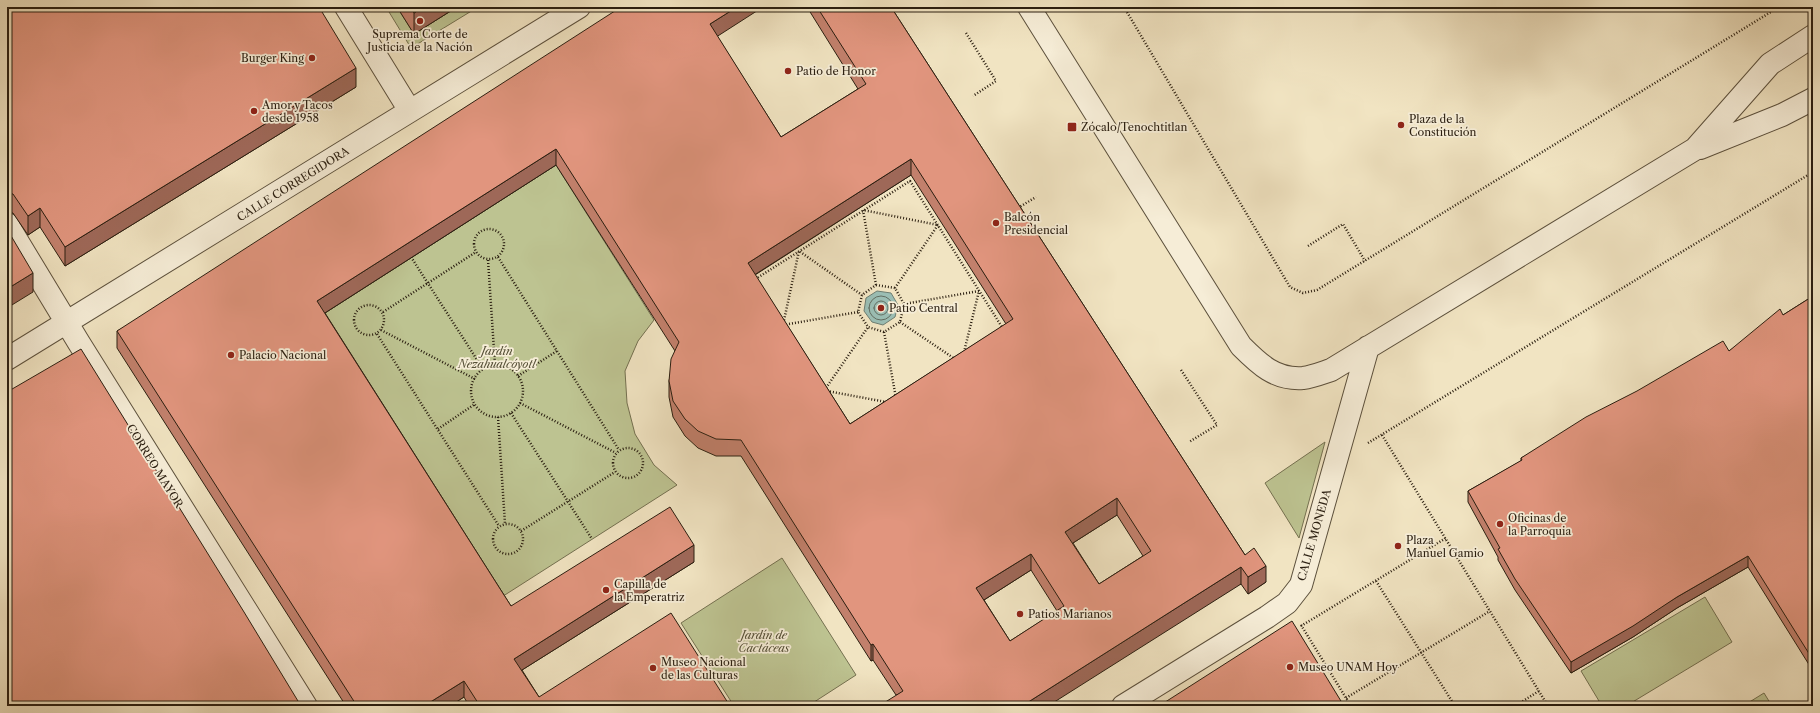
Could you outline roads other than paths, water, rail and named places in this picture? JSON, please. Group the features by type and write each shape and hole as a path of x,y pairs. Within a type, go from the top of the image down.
{"street":[{"path":"346,7 410,111"},
{"name":"CALLE CORREGIDORA","path":"7,359 579,7"},
{"path":"1029,7 1241,346 1261,366 1280,375 1303,378 1331,370 1695,149 1782,115 1813,99"},
{"path":"1695,149 1770,64 1813,36"},
{"name":"CORREO MAYOR","path":"7,224 67,323 306,706"},
{"name":"CALLE MONEDA","path":"1123,706 1287,603 1301,585 1368,347"}],"water":[{"path":"877,291 891,293 898,305 895,317 883,325 872,322 864,311 866,298"}],"place":[{"name":"Suprema Corte de Justicia de la Nación","path":"420,21"},
{"name":"Burger King","path":"312,58"},
{"name":"Patio de Honor","path":"788,71"},
{"name":"Amor y Tacos desde 1958","path":"254,111"},
{"name":"Plaza de la Constitución","path":"1401,125"},
{"name":"Zócalo/Tenochtitlan","path":"1072,127"},
{"name":"Balcón Presidencial","path":"996,223"},
{"name":"Patio Central","path":"881,308"},
{"name":"Palacio Nacional","path":"231,355"},
{"name":"Oficinas de la Parroquia","path":"1500,524"},
{"name":"Plaza Manuel Gamio","path":"1398,546"},
{"name":"Capilla de la Emperatriz","path":"606,590"},
{"name":"Patios Marianos","path":"1020,614"},
{"name":"Museo UNAM Hoy","path":"1290,667"},
{"name":"Museo Nacional de las Culturas","path":"653,668"}],"park label":[{"name":"Jardín Nezahualcóyotl","path":"497,357"},
{"name":"Jardín de Cactáceas","path":"764,641"}]}
